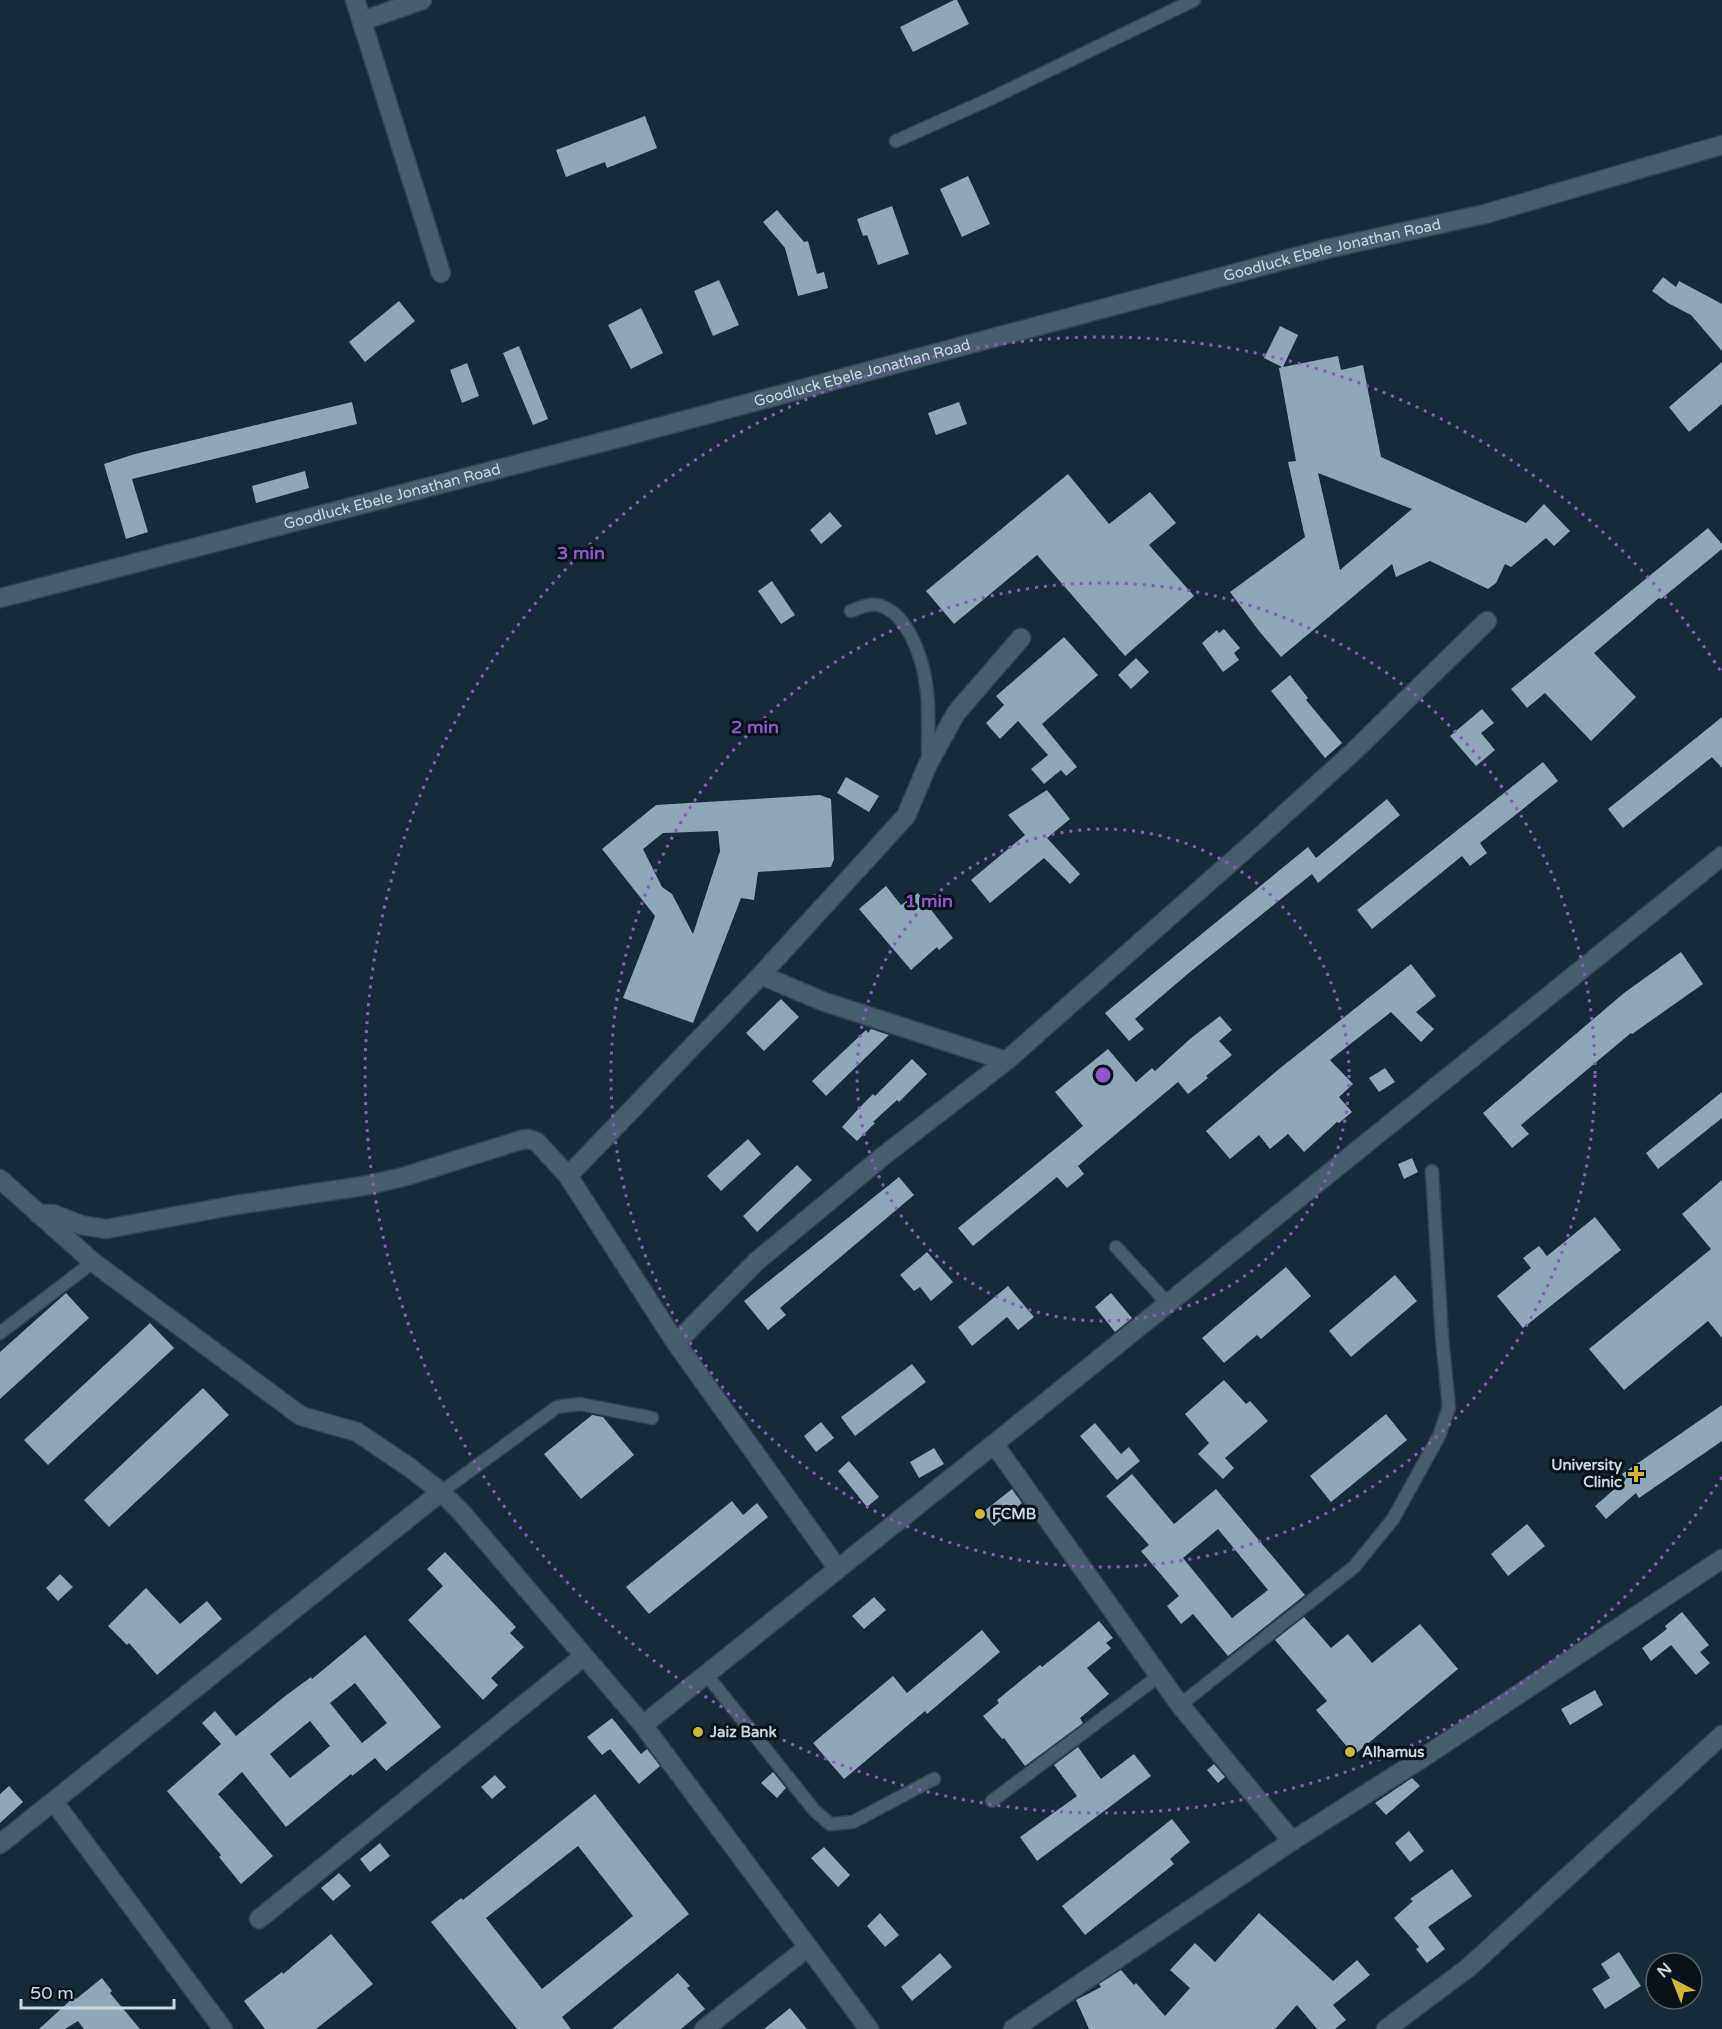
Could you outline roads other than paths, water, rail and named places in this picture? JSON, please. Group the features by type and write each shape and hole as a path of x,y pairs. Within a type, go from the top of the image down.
{"street":[{"path":"356,0 441,273"},
{"path":"362,21 422,0"},
{"name":"Goodluck Ebele Jonathan Road","path":"0,598 622,437 1326,249 1485,214 1722,145"},
{"path":"676,1343 757,1261 882,1157 1006,1061 1352,753 1487,621"},
{"path":"568,1176 761,975 906,816 928,764 956,713 1021,638"},
{"path":"643,1725 1722,856"},
{"path":"761,975 822,1001 1006,1061"},
{"path":"38,1214 53,1214 81,1225 106,1229 236,1205 363,1186 528,1139 537,1142 544,1147 568,1176 676,1343 838,1569"},
{"path":"0,1179 93,1262 301,1416 357,1432 441,1492 643,1725 869,2029"},
{"path":"994,1444 1180,1705 1292,1841"},
{"path":"0,1844 441,1492"},
{"path":"1013,2029 1292,1841 1421,1759 1722,1559"},
{"path":"259,1919 584,1656"},
{"path":"1386,2029 1468,1968 1722,1735"},
{"path":"54,1802 223,2029"},
{"path":"704,2029 807,1948"}],"lane":[{"path":"896,141 992,98 1194,0"},
{"path":"851,611 876,604 894,612 915,641 926,683 928,764"},
{"path":"1180,1705 1354,1567 1393,1519 1439,1436 1449,1407 1442,1338 1432,1171"},
{"path":"1116,1247 1168,1304"},
{"path":"0,1333 93,1262"},
{"path":"441,1492 556,1407 580,1404 652,1418"},
{"path":"706,1674 814,1810 830,1824 853,1822 934,1779"},
{"path":"992,1801 1159,1676"}],"place":[{"name":"University Clinic","path":"1636,1474"},
{"name":"FCMB","path":"980,1514"},
{"name":"Jaiz Bank","path":"698,1732"},
{"name":"Alhamus","path":"1350,1752"}]}
